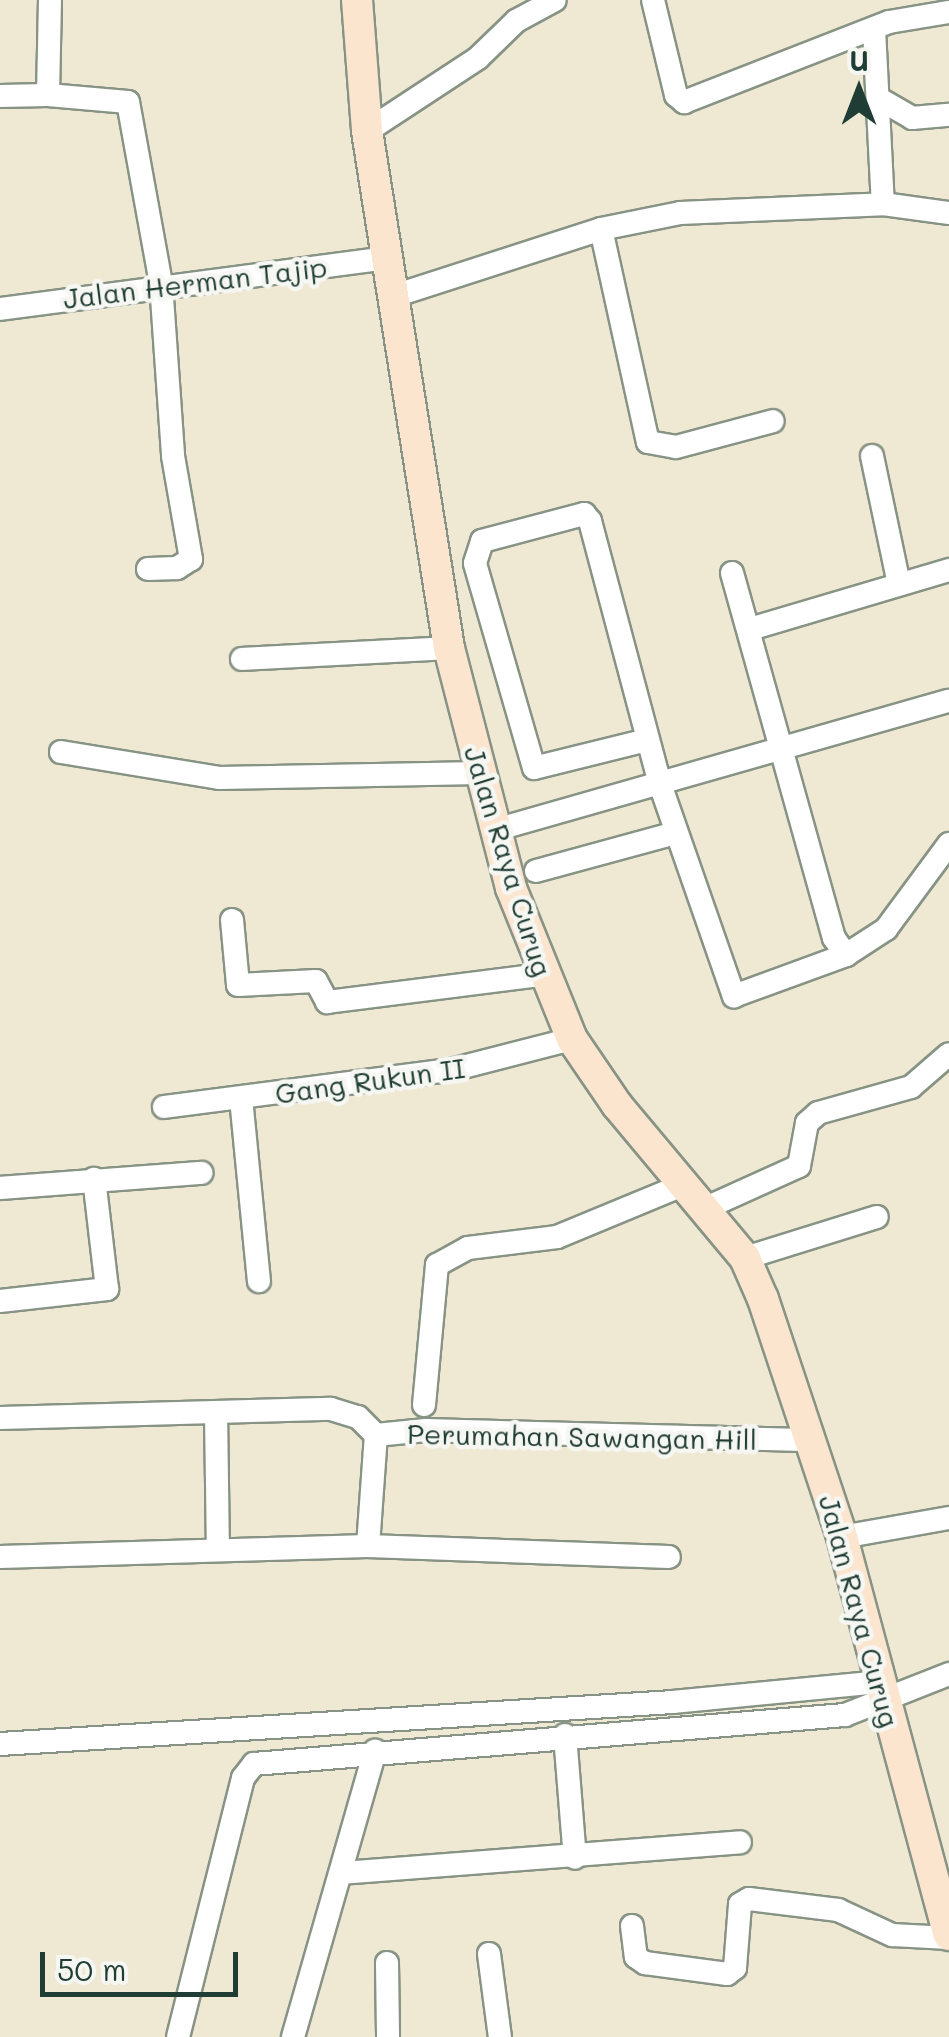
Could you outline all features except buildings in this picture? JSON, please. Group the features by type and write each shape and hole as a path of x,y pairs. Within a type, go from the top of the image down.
{"main road":[{"name":"Jalan Raya Curug","path":"357,0 368,131 397,295 449,648 495,830 542,976 572,1039 745,1258 814,1440 949,1937"}],"street":[{"path":"48,95 50,0"},
{"path":"368,131 478,58 516,21 555,0"},
{"path":"652,0 676,95 684,102 874,29 949,12"},
{"path":"874,29 882,101 882,204"},
{"path":"0,96 48,95 128,102 161,283 173,456 191,559 177,568 148,569"},
{"path":"882,101 912,118 949,115"},
{"path":"397,295 601,230 734,207 882,204 949,213"},
{"path":"601,230 648,442 676,447 773,420"},
{"name":"Jalan Herman Tajip","path":"0,309 161,283 390,258"},
{"path":"872,456 900,584"},
{"path":"647,740 534,768 475,563 482,541 584,514 660,784 734,996 846,956 886,929 949,844"},
{"path":"750,629 949,570"},
{"path":"732,573 785,750 834,938 846,956"},
{"path":"242,659 449,648"},
{"path":"495,830 949,701"},
{"path":"62,752 219,778 480,773"},
{"path":"536,871 676,833"},
{"path":"232,920 238,984 316,981 327,1002 542,976"},
{"name":"Gang Rukun II","path":"164,1107 455,1069 572,1039"},
{"path":"706,1208 798,1166 807,1123 818,1113 911,1087 949,1054"},
{"path":"241,1098 259,1281"},
{"path":"0,1188 201,1173"},
{"path":"0,1301 106,1289 94,1179"},
{"path":"424,1405 436,1265 468,1248 557,1237 685,1184"},
{"path":"745,1258 877,1218"},
{"name":"Perumahan Sawangan Hill","path":"0,1418 331,1409 358,1417 376,1435 426,1430 814,1440"},
{"path":"216,1412 218,1547"},
{"path":"368,1546 376,1435"},
{"path":"842,1537 949,1518"},
{"path":"0,1557 218,1547 368,1546 669,1557"},
{"path":"0,1744 884,1691 949,1674"},
{"path":"178,2037 243,1778 254,1764 276,1758 845,1715 884,1691"},
{"path":"565,1736 575,1858"},
{"path":"293,2037 375,1751"},
{"path":"341,1873 575,1858 740,1842"},
{"path":"632,1926 636,1958 645,1963 727,1974 735,1968 740,1904 748,1899 838,1910 892,1935 949,1937"},
{"path":"489,1954 500,2037"},
{"path":"386,1963 388,2037"}]}
